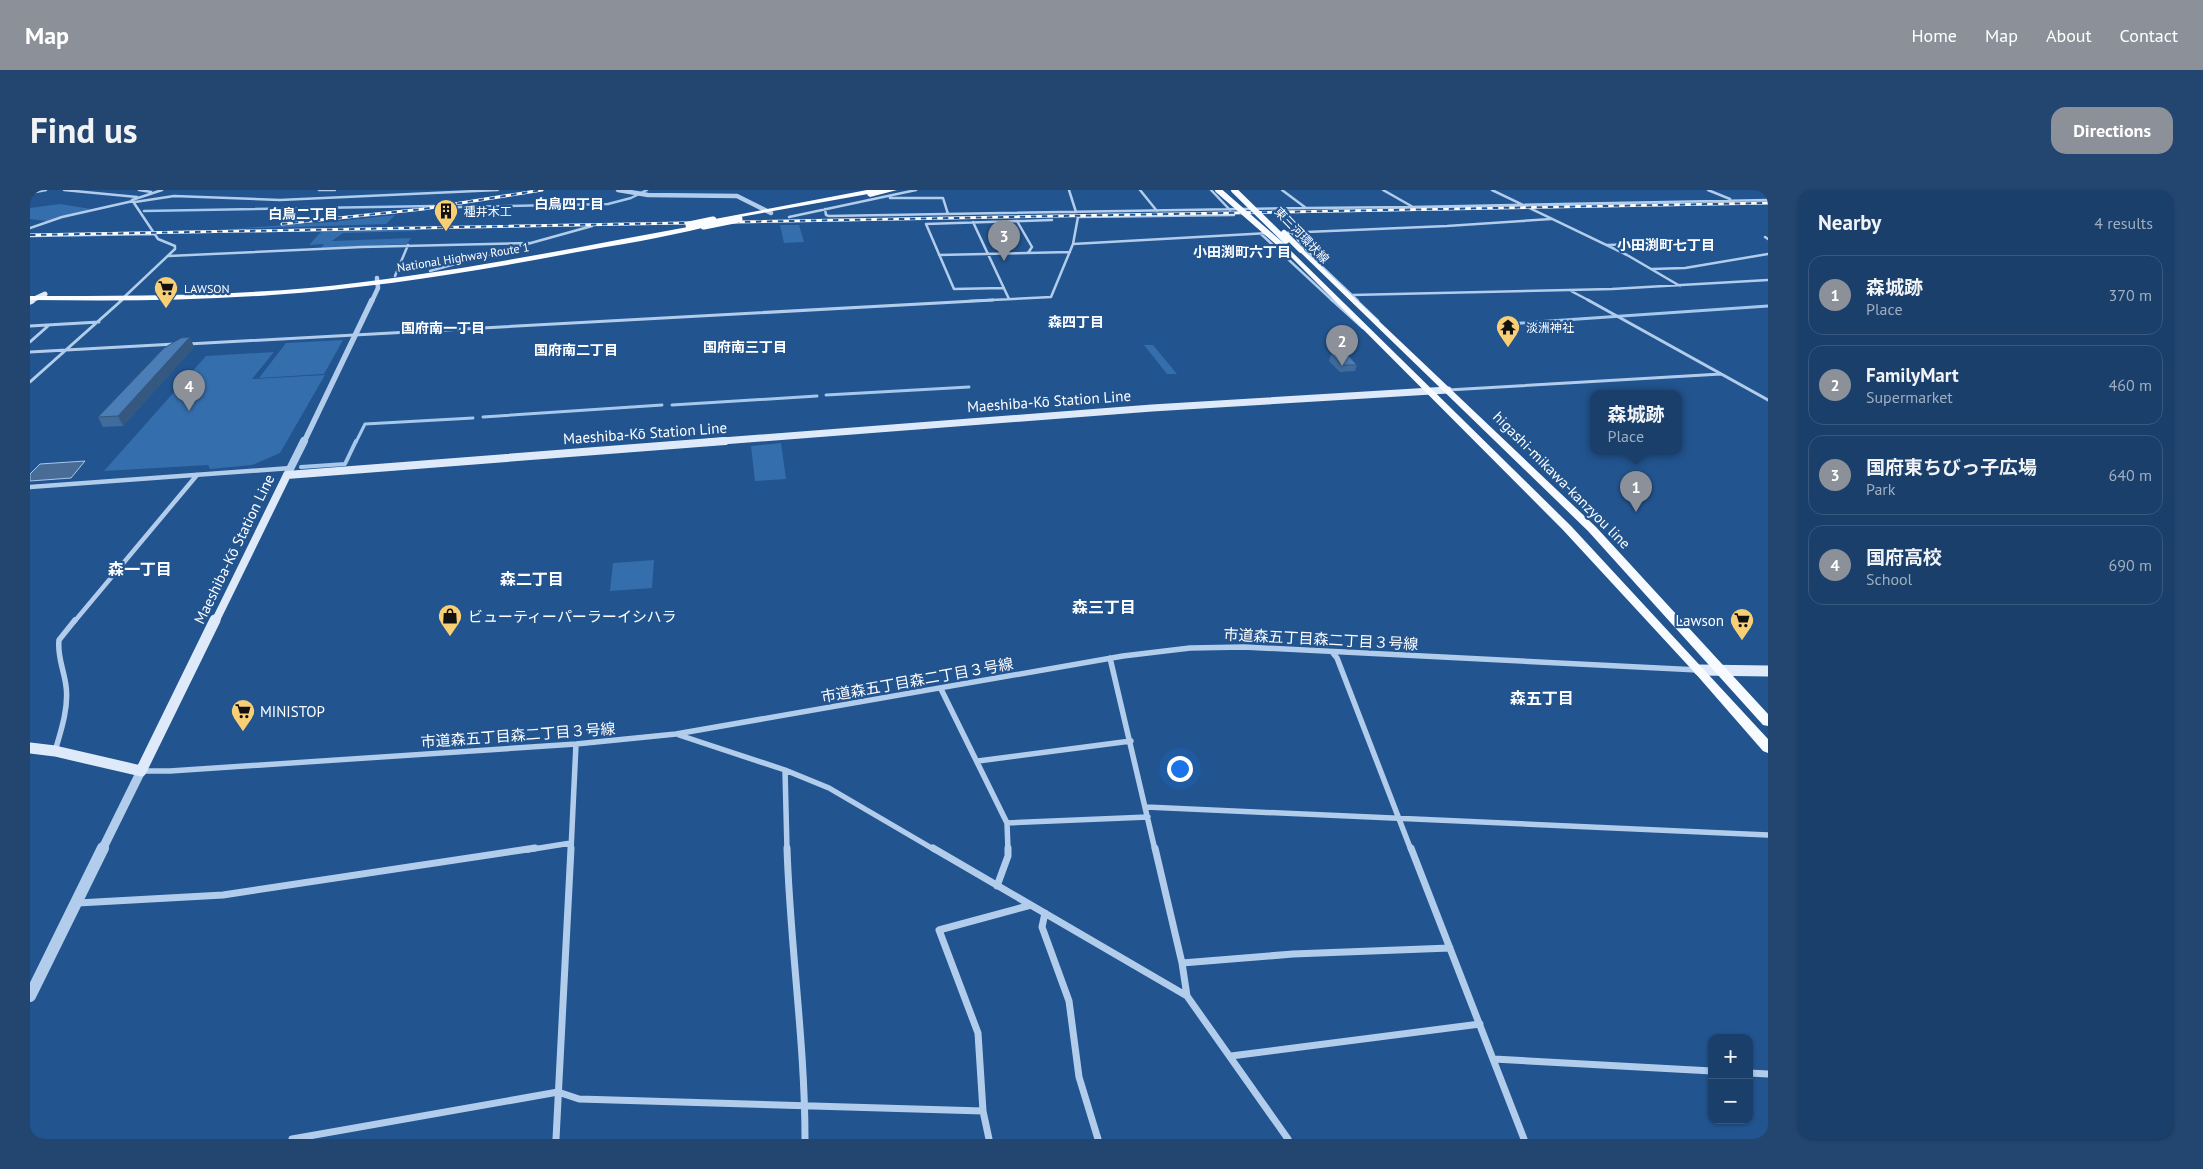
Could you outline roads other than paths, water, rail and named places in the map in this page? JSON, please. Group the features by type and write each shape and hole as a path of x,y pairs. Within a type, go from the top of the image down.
{"highway":[{"name":"National Highway Route 1","path":"34,297 256,294 457,270 704,226 877,190"},
{"name":"National Highway Route 1","path":"377,280 718,219 894,190"}],"main road":[{"name":"東三河環状線","path":"1218,190 1255,225 1294,250 1349,295"},
{"name":"higashi-mikawa-kanzyou line","path":"1234,190 1318,275 1335,296"},
{"name":"東三河環状線","path":"1242,190 1294,250"},
{"name":"higashi-mikawa-kanzyou line","path":"1294,250 1369,332 1567,528 1699,670 1768,748"},
{"name":"higashi-mikawa-kanzyou line","path":"1318,275 1349,295 1382,330 1448,390 1592,529 1768,722"},
{"name":"Maeshiba-Kō Station Line","path":"141,771 289,471 1152,408 1448,390"},
{"path":"1699,670 1768,671"},
{"path":"30,748 55,751 141,771"}],"street":[{"path":"30,194 46,190"},
{"path":"64,190 137,197 162,190"},
{"path":"87,191 92,190"},
{"path":"139,190 154,192"},
{"path":"319,190 333,190 329,198"},
{"path":"410,194 411,190"},
{"path":"30,228 62,217 134,201 185,196 280,200 498,190"},
{"path":"618,190 641,194 725,193 740,196 769,212"},
{"path":"789,217 916,190"},
{"path":"1069,190 1076,212"},
{"path":"1140,190 1157,211"},
{"path":"1211,190 1230,210"},
{"path":"1282,190 1306,208"},
{"path":"1383,190 1413,207"},
{"path":"1492,190 1606,245 1680,286"},
{"path":"1708,190 1733,200"},
{"path":"134,201 137,197"},
{"path":"881,198 941,198 944,199 948,214"},
{"path":"825,209 826,215 829,216 1768,200"},
{"path":"30,382 99,322 175,249 174,246 158,239 134,201"},
{"path":"30,352 1051,297 1073,244 1078,217 1234,215"},
{"path":"1073,244 1446,226 1551,219"},
{"path":"1004,288 954,289 926,224 1052,220"},
{"path":"1016,221 1032,246 1028,253"},
{"path":"974,222 1009,299"},
{"path":"430,271 592,226"},
{"path":"1291,232 1349,295 1570,290 1680,286 1768,280"},
{"path":"30,236 154,234"},
{"path":"1261,234 1280,250 1351,320 1369,332"},
{"path":"169,256 408,245 529,243"},
{"path":"1606,245 1671,243"},
{"path":"395,276 408,245"},
{"path":"938,255 1070,252"},
{"path":"1651,269 1684,268 1768,254"},
{"path":"30,487 197,475 289,471 378,288 377,280"},
{"path":"1570,290 1768,400"},
{"path":"30,326 99,322"},
{"path":"30,342 49,325"},
{"path":"1448,390 1721,374"},
{"path":"55,751 60,735 66,688 57,648 59,640 197,475"},
{"name":"市道森五丁目森二丁目３号線","path":"141,771 170,771 576,744 676,734 1110,658 1165,650 1210,647 1244,647 1699,670"},
{"path":"1332,652 1337,658 1524,1139"},
{"path":"1110,658 1182,963 1187,996"},
{"path":"941,689 1007,823 1008,856 997,886"},
{"path":"676,734 785,770 829,788 1187,996 1288,1139"},
{"path":"978,761 1130,741"},
{"path":"556,1139 576,744"},
{"path":"785,770 790,910 805,1105 805,1139"},
{"path":"30,996 141,771"},
{"path":"1146,806 1768,835"},
{"path":"1007,823 1148,817"},
{"path":"75,903 223,895 571,843"},
{"path":"989,1139 983,1111 978,1032 939,930 1031,905"},
{"path":"1045,913 1042,927 1070,1001 1079,1077 1098,1139"},
{"path":"1182,963 1293,954 1450,948"},
{"path":"1231,1056 1480,1024"},
{"path":"1494,1059 1708,1071"},
{"path":"1753,1073 1768,1074"},
{"path":"292,1139 558,1092 579,1099 983,1111"}],"waterway":[{"path":"144,211 434,206 440,210 460,207 608,204 631,198 647,190"},
{"path":"1507,324 1768,306"},
{"path":"826,395 969,387"},
{"path":"672,405 817,396"},
{"path":"483,417 662,405"},
{"path":"356,442 365,424 473,418"},
{"path":"301,467 345,464 356,441"}],"railway":[{"path":"282,224 423,209 542,190"},
{"path":"30,235 1768,203"}],"place":[{"name":"種井木工","path":"446,232"},
{"name":"国府東ちびっ子広場","path":"1004,261"},
{"name":"LAWSON","path":"166,309"},
{"name":"淡洲神社","path":"1508,348"},
{"name":"FamilyMart","path":"1342,366"},
{"name":"国府高校","path":"189,411"},
{"name":"森城跡","path":"1636,512"},
{"name":"ビューティーパーラーイシハラ","path":"450,637"},
{"name":"Lawson","path":"1742,641"},
{"name":"MINISTOP","path":"243,732"}],"district":[{"name":"白鳥四丁目","path":"569,204"},
{"name":"白鳥二丁目","path":"303,214"},
{"name":"小田渕町七丁目","path":"1666,245"},
{"name":"小田渕町六丁目","path":"1242,252"},
{"name":"森四丁目","path":"1076,322"},
{"name":"国府南一丁目","path":"443,328"},
{"name":"国府南三丁目","path":"745,347"},
{"name":"国府南二丁目","path":"576,350"},
{"name":"森一丁目","path":"140,569"},
{"name":"森二丁目","path":"532,579"},
{"name":"森三丁目","path":"1104,607"},
{"name":"森五丁目","path":"1542,698"}]}
